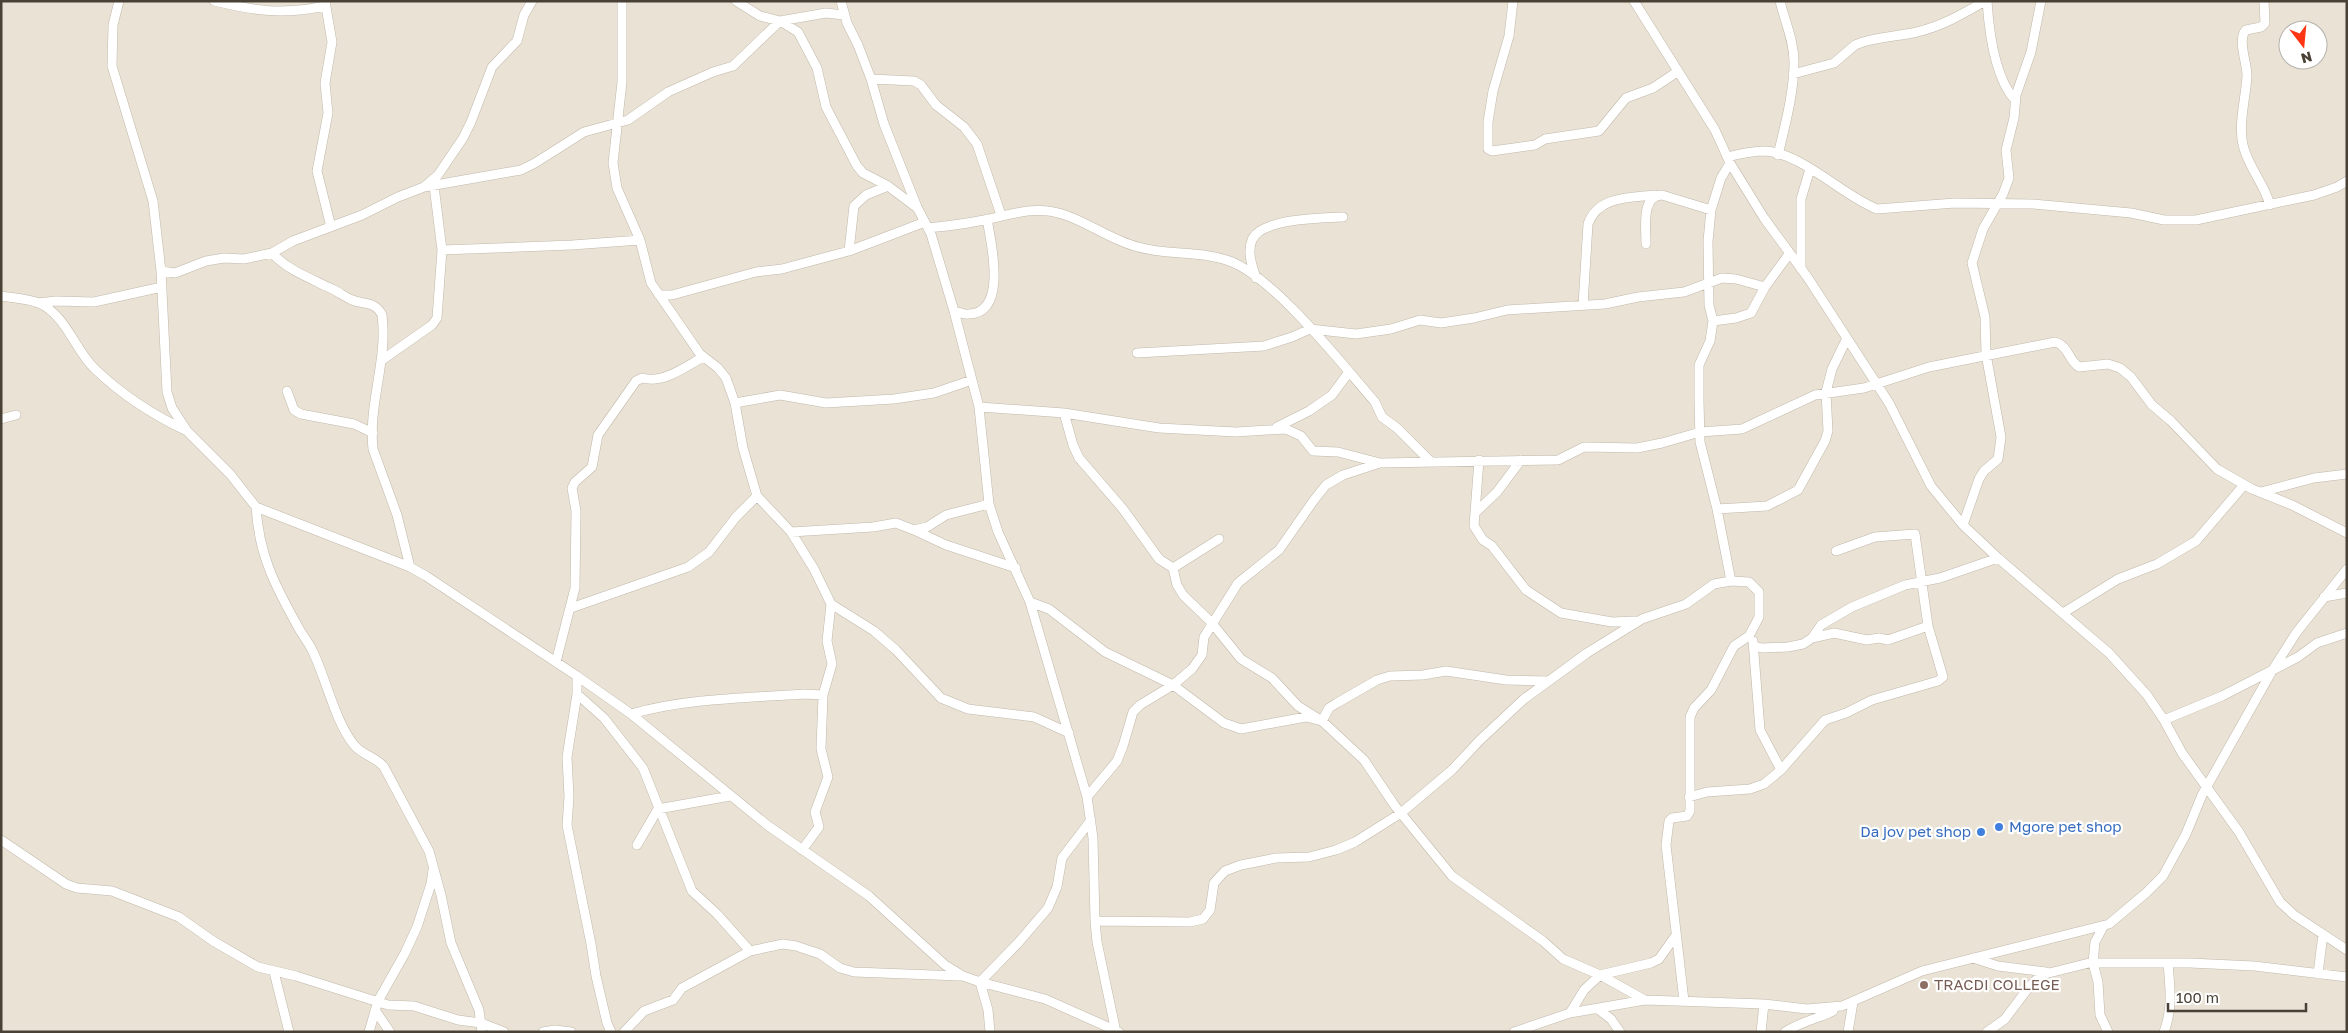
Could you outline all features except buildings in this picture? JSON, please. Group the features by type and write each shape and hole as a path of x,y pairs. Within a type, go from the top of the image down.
{"street":[{"path":"119,1 113,25 112,66 153,201 161,271 168,392 172,408 187,432 230,474 256,507 410,567 556,662 631,714 730,796 802,850 870,896 945,965 963,976 1045,999 1117,1031"},
{"path":"214,1 261,11 296,12 325,4 332,42 325,84 328,113 317,171 331,227"},
{"path":"424,187 438,175 462,138 471,122 492,67 516,41 524,15 532,1"},
{"path":"622,1 622,82 613,163 617,188 640,240 651,283 703,357 722,373 735,403 743,448 757,496 791,532 814,569 831,604 874,631 896,650 941,698 968,709 1034,716 1068,733"},
{"path":"736,1 760,16 780,21 794,29 807,46 817,68 826,107 857,166 863,173 888,186 917,207"},
{"path":"841,1 844,15 871,79 884,124 926,225 954,311 979,408 989,504 998,532 1030,602 1087,797 1091,820 1097,942 1117,1031"},
{"path":"1513,1 1508,36 1493,91 1488,122 1488,149 1492,151 1535,144 1545,138 1599,131 1626,98 1653,88 1677,72"},
{"path":"1634,1 1715,130 1728,160 1764,218 1801,269 1889,403 1931,486 1964,525 1998,558 2109,653 2147,695 2164,720 2182,753 2239,832 2280,902 2294,915 2347,950"},
{"path":"1778,154 1792,74 1792,44 1780,1"},
{"path":"1792,74 1834,63 1849,50 1863,42 1936,26 1986,1 1995,57 2007,89 2015,100"},
{"path":"1964,525 1979,479 1984,471 1998,459 2001,437 1986,354 1985,317 1972,263 1983,230 2003,194 2009,178 2006,150 2014,118 2015,100 2031,52 2041,1"},
{"path":"2264,1 2264,23 2260,27 2246,30 2242,37 2247,74 2242,133 2245,151 2265,187 2270,205"},
{"path":"161,271 175,273 206,261 224,258 244,259 272,253 293,241 376,210 398,197 424,187 521,170 584,132 628,120 668,92 713,72 733,66 780,21 826,13 844,15"},
{"path":"871,79 914,80 922,86 936,105 964,127 977,144 1001,215"},
{"path":"1731,581 1718,509 1700,442 1699,365 1710,341 1713,321 1710,305 1708,241 1711,210 1728,160 1749,152 1766,151 1778,154 1810,169 1867,205 1877,209 1955,203 1997,203 2120,212 2175,221 2196,220 2270,205 2324,192 2347,181"},
{"path":"1801,269 1801,199 1810,169"},
{"path":"382,360 432,325 437,318 442,250 434,186"},
{"path":"849,251 854,206 866,195 888,186"},
{"path":"1583,305 1588,224 1592,214 1610,201 1662,194 1711,210"},
{"path":"1646,244 1649,199 1655,195"},
{"path":"659,295 672,296 756,272 782,269 849,251 926,225 987,219 1027,210 1062,214 1140,248 1193,253 1233,262 1282,300 1375,402 1382,417 1397,428 1430,462"},
{"path":"1256,278 1250,251 1252,240 1257,233 1271,226 1306,219 1343,217"},
{"path":"954,311 970,314 982,309 992,298 994,258 987,219"},
{"path":"442,250 572,245 640,240"},
{"path":"272,253 308,279 334,289 353,301 370,303 379,309 383,324 382,360 375,400 373,448 397,515 410,567"},
{"path":"1713,321 1736,318 1751,313 1765,287 1789,254"},
{"path":"1137,353 1264,346 1310,329 1364,334 1396,328 1420,320 1441,323 1507,310 1605,304 1638,297 1671,295 1722,278 1765,287"},
{"path":"1,296 38,303 56,301 94,302 162,287"},
{"path":"38,303 63,323 79,351 96,370 163,419 187,432"},
{"path":"1718,509 1767,506 1798,490 1827,435 1826,392 1832,369 1847,338"},
{"path":"979,408 1064,413 1167,429 1236,432 1274,428 1286,429 1298,433 1313,450 1338,452 1380,463 1558,460 1584,447 1637,448 1700,432 1742,429 1800,400 1826,392 1876,384 1903,373 1986,354 2055,342 2065,347 2073,362 2079,367 2108,364 2120,368 2131,377 2152,405 2176,426 2216,470 2244,485 2292,505 2347,534"},
{"path":"556,662 575,588 576,511 572,488 575,482 592,468 598,435 636,381 642,378 653,381 663,378 703,357"},
{"path":"1274,428 1309,411 1332,395 1349,372"},
{"path":"735,403 780,395 826,403 894,399 934,393 972,380"},
{"path":"287,392 294,410 301,414 354,424 373,433"},
{"path":"1064,413 1073,445 1079,458 1118,502 1159,559 1173,568 1177,585 1183,595 1212,622 1241,659 1272,678 1298,706 1322,721 1364,760 1401,813 1452,876 1543,941 1563,959 1600,975 1644,1000"},
{"path":"1,419 16,415"},
{"path":"1479,460 1474,526 1530,594 1556,611 1571,615 1612,622 1639,621"},
{"path":"1476,512 1497,492 1520,460"},
{"path":"1087,797 1117,761 1124,746 1133,712 1140,705 1173,685 1192,669 1202,656 1204,637 1238,583 1279,550 1326,485 1343,475 1380,463"},
{"path":"2260,492 2314,478 2347,474"},
{"path":"2063,613 2118,579 2157,564 2196,540 2244,485"},
{"path":"571,608 688,567 709,552 736,517 757,496"},
{"path":"914,530 927,527 946,515 989,504"},
{"path":"256,507 258,536 268,567 298,627 314,652 346,732 358,749 379,761 384,768 429,851 451,943 471,987 479,1010 482,1027"},
{"path":"791,532 873,527 896,523 946,545 1016,568"},
{"path":"1689,797 1707,792 1750,789 1764,784 1781,770 1825,720 1846,713 1872,700 1938,681 1942,677 1928,626 1915,534 1875,537 1836,551"},
{"path":"1173,568 1220,539"},
{"path":"1754,646 1762,648 1788,647 1803,644 1812,638 1821,625 1852,607 1905,585 1923,582 1998,558"},
{"path":"1785,1032 1798,1024 1816,1019 1922,971 2103,926 2146,893 2163,876 2186,834 2207,788 2272,671 2296,633 2347,569"},
{"path":"1095,921 1190,922 1203,919 1210,910 1214,883 1224,871 1241,865 1276,858 1309,857 1336,850 1355,842 1401,813 1452,770 1524,698 1588,653 1639,621 1686,604 1714,584 1731,581 1749,582 1759,592 1759,617 1749,636 1734,646 1711,690 1692,712 1689,732 1690,811 1687,816 1672,818 1668,821 1666,845 1684,1001"},
{"path":"2324,597 2347,593"},
{"path":"1030,602 1049,609 1105,652 1173,685 1224,723 1241,729 1306,717 1322,721"},
{"path":"802,850 819,827 815,812 828,777 821,749 823,695 832,664 827,641 831,604"},
{"path":"1812,638 1842,634 1867,640 1879,638 1888,640 1928,626"},
{"path":"2164,720 2193,706 2218,698 2272,671 2298,657 2317,643 2347,633"},
{"path":"1749,636 1754,646 1760,730 1781,770"},
{"path":"1322,721 1329,708 1337,702 1377,680 1390,676 1422,676 1446,670 1506,680 1550,681"},
{"path":"577,676 577,694 567,757 569,797 567,824 596,976 607,1023 612,1032"},
{"path":"577,694 604,718 639,762 658,809 676,846 692,891 717,914 750,951"},
{"path":"631,714 661,705 804,694 823,695"},
{"path":"637,845 658,809 730,796"},
{"path":"980,982 1018,944 1048,908 1057,887 1062,858 1091,820"},
{"path":"1,840 66,884 77,888 112,891 179,917 248,963 274,972 296,976 376,1006 414,1006 504,1032"},
{"path":"369,1032 376,1006 417,927 431,884 434,868"},
{"path":"2103,926 2096,942 2092,963 2098,982 2100,1015 2108,1032"},
{"path":"2318,974 2323,934"},
{"path":"1570,1012 1584,990 1600,975 1651,963 1658,959 1676,935"},
{"path":"624,1032 644,1011 673,1000 682,988 750,951 789,944 813,951 840,968 854,972 963,976"},
{"path":"1973,958 1998,966 2046,972 2092,963 2168,963 2254,966 2347,977"},
{"path":"2164,1032 2170,1018 2172,1003 2168,963"},
{"path":"274,972 288,1032"},
{"path":"1987,1032 2005,1019 2033,982 2046,972"},
{"path":"980,982 988,1010 990,1032"},
{"path":"1514,1032 1570,1012 1598,1009 1644,1000 1764,1004 1807,1010 1842,1006"},
{"path":"1848,1032 1853,1002"},
{"path":"1761,1032 1764,1004"},
{"path":"376,1006 390,1032"},
{"path":"1598,1009 1611,1019 1620,1032"},
{"path":"543,1032 555,1030 571,1032"}],"shaded area":[{"path":"1,1 2347,1 2347,1032 1,1032"}],"place":[{"name":"Mgore pet shop","path":"1999,827"},
{"name":"Da jov pet shop","path":"1981,832"},
{"name":"TRACDI COLLEGE","path":"1924,985"}]}
